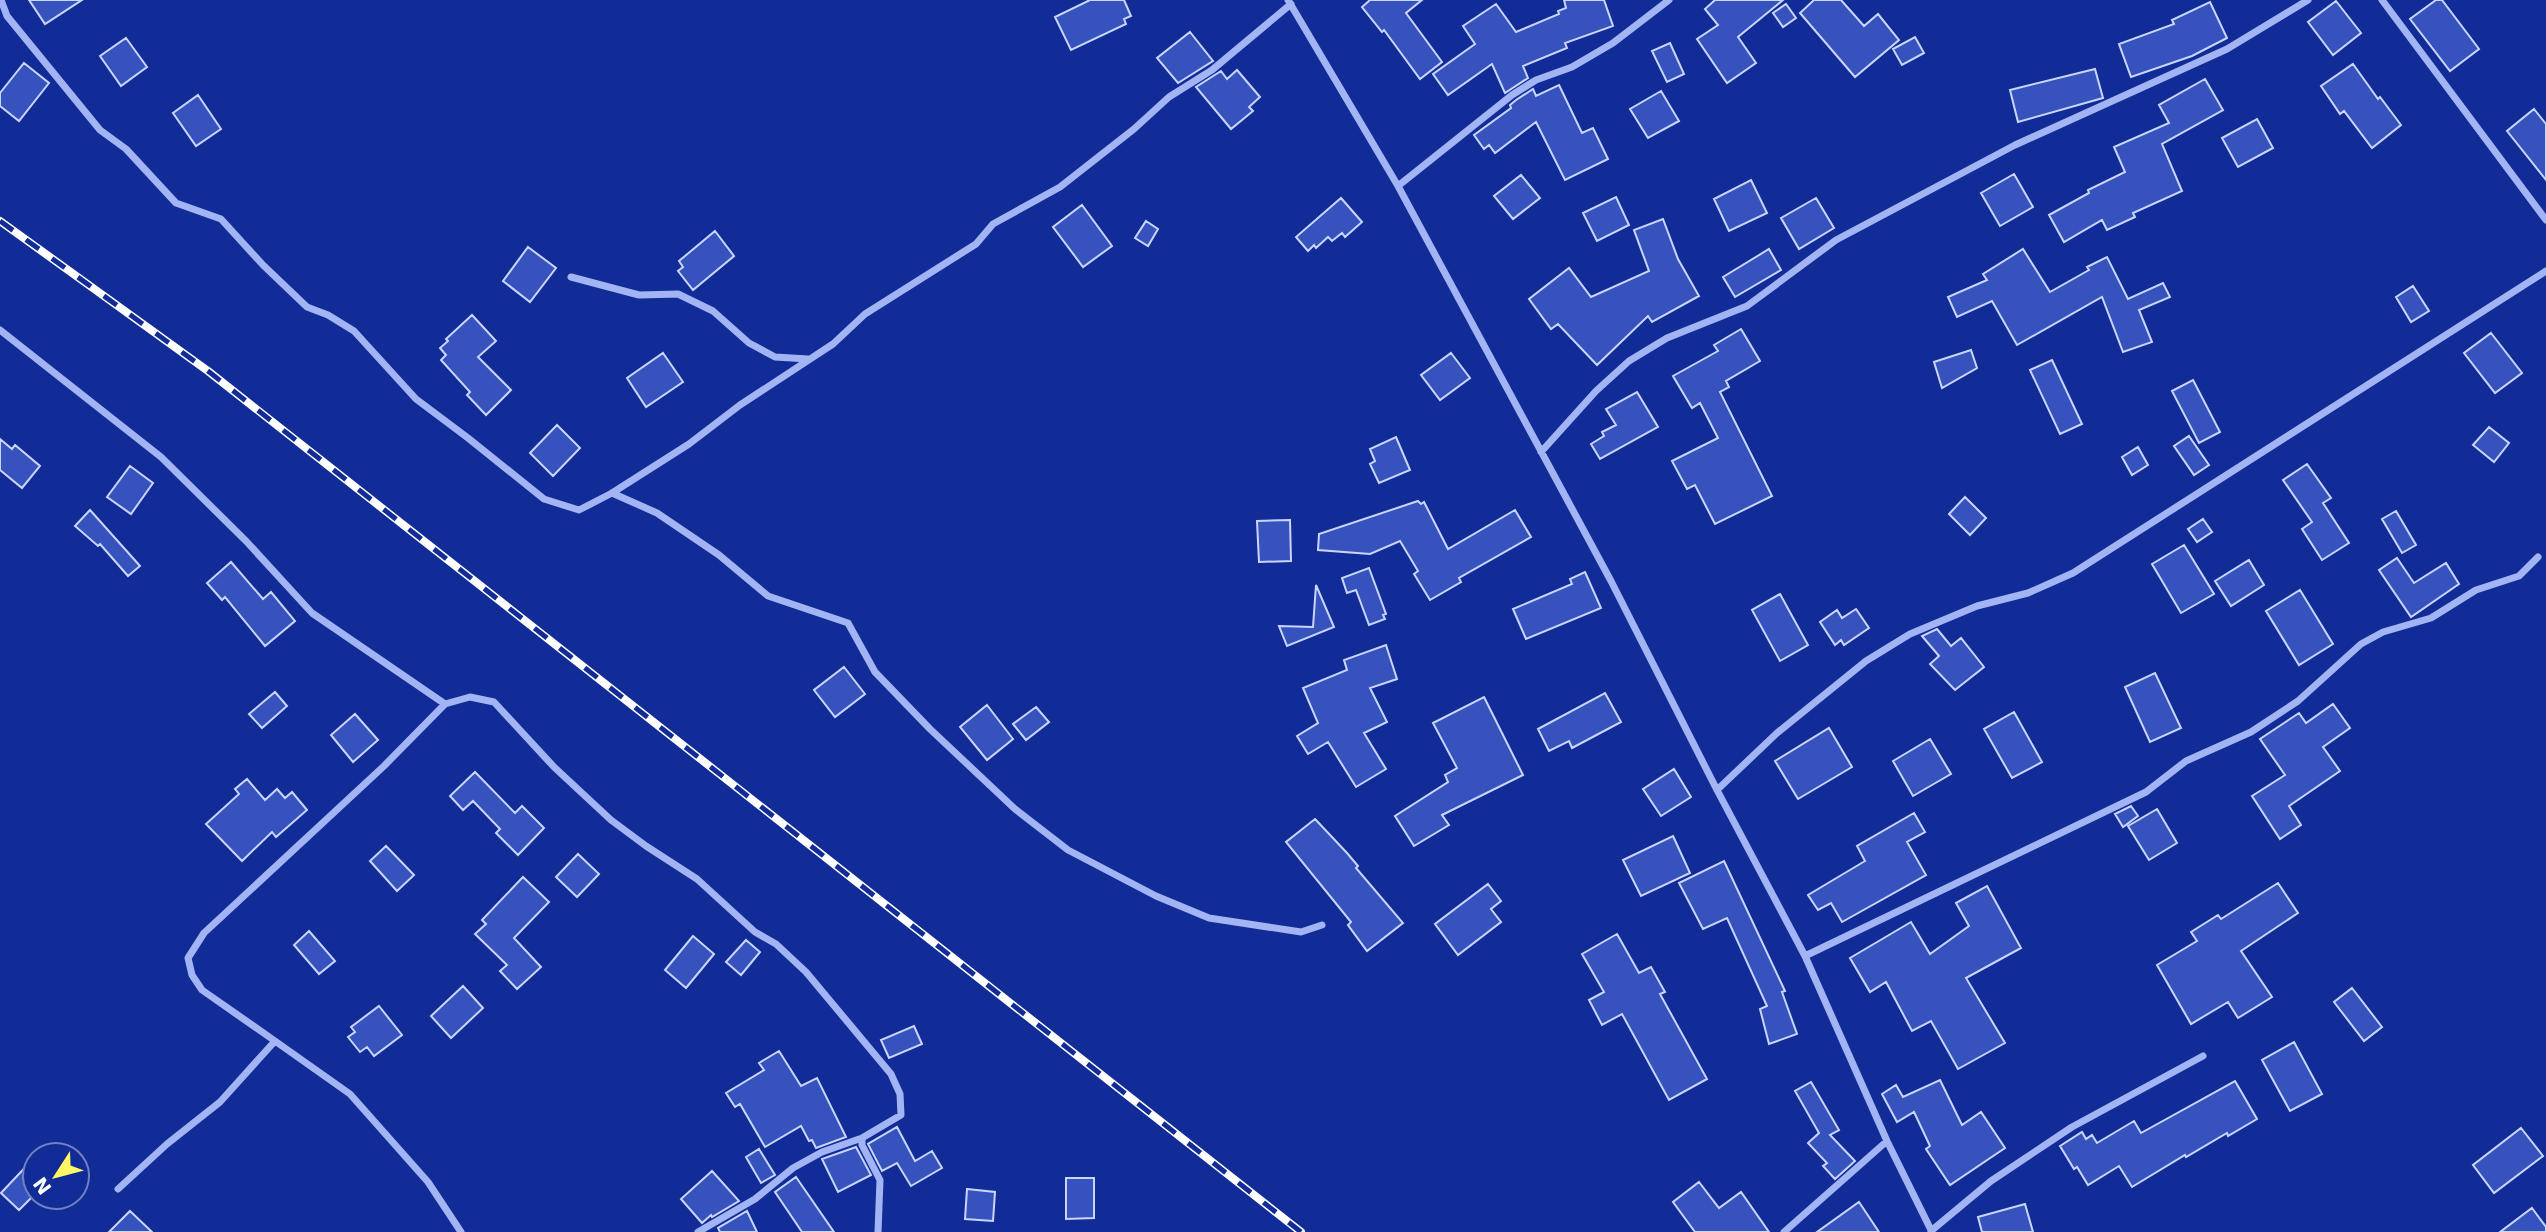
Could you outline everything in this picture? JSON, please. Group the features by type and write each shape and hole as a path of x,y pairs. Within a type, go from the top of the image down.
{"street":[{"path":"1,0 7,16 100,130 126,149 176,203 221,219 263,265 307,307 328,315 354,331 416,399 544,499 579,510 612,494 689,444 740,405 833,344 864,314 976,244 993,224 1060,187 1134,129 1169,97 1212,70 1289,2 1398,186 1611,581 1805,956 1887,1141 1931,1231 1991,1181 2072,1127 2203,1056"},
{"path":"1398,186 1512,95 1536,80 1572,67 1613,43 1670,0"},
{"path":"1541,452 1577,411 1629,361 1667,338 1747,306 1836,240 2015,145 2227,49 2308,0"},
{"path":"2382,0 2546,220"},
{"path":"1717,790 1777,733 1866,660 1910,634 1976,606 2028,593 2073,573 2546,271"},
{"path":"571,277 639,295 678,294 713,311 749,343 775,357 808,359"},
{"path":"0,330 161,457 246,541 312,613 445,704"},
{"path":"612,494 657,513 719,555 768,596 848,623 875,672 930,729 1015,809 1068,850 1156,896 1209,918 1301,932 1322,925"},
{"path":"1805,956 2146,792 2186,761 2251,732 2298,701 2361,644 2382,632 2431,618 2476,590 2519,576 2538,556"},
{"path":"461,1232 428,1182 350,1094 202,990 192,975 188,958 204,933 384,766 445,704 470,697 494,702 554,767 611,820 697,878 755,932 776,944 806,972 891,1074 901,1094 901,1115 862,1138 822,1152 793,1168 755,1199 698,1232"},
{"path":"118,1189 167,1144 220,1102 275,1041"},
{"path":"862,1138 862,1144 880,1180 878,1232"},
{"path":"1784,1232 1887,1141"}],"building":[{"path":"29,0 82,0 45,24"},
{"path":"1090,0 1124,0 1131,16 1124,19 1126,24 1071,50 1055,17"},
{"path":"1370,0 1422,0 1406,13 1442,62 1420,79 1384,30 1382,32 1362,7"},
{"path":"1564,0 1604,0 1613,26 1565,43 1567,48 1523,66 1528,78 1505,93 1492,64 1448,95 1433,74 1475,44 1463,26 1496,4 1516,32 1559,14 1558,11 1566,8"},
{"path":"1715,0 1783,0 1738,37 1756,63 1727,83 1697,39 1718,25 1705,9"},
{"path":"1814,0 1841,0 1864,26 1878,14 1899,40 1855,77 1800,13"},
{"path":"2436,0 2442,0 2479,49 2450,71 2410,19"},
{"path":"2336,1 2361,33 2333,55 2308,22"},
{"path":"2210,2 2227,38 2192,56 2131,77 2119,44 2174,24 2172,20"},
{"path":"1786,4 1796,18 1783,27 1773,13"},
{"path":"1190,32 1213,61 1178,83 1157,58"},
{"path":"1915,37 1924,53 1902,65 1893,49"},
{"path":"126,38 147,67 121,86 100,56"},
{"path":"1670,43 1684,74 1667,82 1652,51"},
{"path":"24,63 49,83 19,121 0,106 0,93"},
{"path":"2353,64 2401,125 2372,148 2344,111 2340,114 2321,86"},
{"path":"2095,69 2103,98 2018,122 2010,90"},
{"path":"1237,70 1260,97 1249,107 1253,111 1231,129 1196,87 1221,71 1227,79"},
{"path":"2205,79 2223,110 2162,144 2182,191 2133,213 2135,217 2107,230 2102,220 2064,242 2049,215 2089,193 2088,190 2125,172 2114,147 2169,123 2159,105"},
{"path":"1559,85 1582,133 1593,128 1608,159 1565,180 1536,122 1495,153 1489,145 1484,149 1474,135 1533,89 1536,96"},
{"path":"1661,91 1679,121 1648,138 1630,109"},
{"path":"198,95 221,129 196,146 173,113"},
{"path":"2534,109 2546,124 2546,180 2507,131"},
{"path":"2257,119 2273,148 2238,167 2222,138"},
{"path":"2014,174 2033,207 2000,226 1981,193"},
{"path":"1521,175 1540,198 1513,219 1494,196"},
{"path":"1751,180 1767,213 1729,231 1714,199"},
{"path":"1616,197 1629,225 1597,241 1583,213"},
{"path":"1341,198 1362,222 1345,237 1342,233 1332,241 1328,237 1316,248 1314,245 1308,251 1296,237"},
{"path":"1816,198 1834,228 1799,249 1781,218"},
{"path":"1082,205 1112,246 1083,267 1053,227"},
{"path":"1663,219 1678,259 1699,296 1652,322 1648,316 1597,365 1558,324 1551,329 1529,299 1569,268 1591,297 1649,271 1634,230"},
{"path":"1146,221 1158,229 1148,246 1135,238"},
{"path":"715,231 734,256 693,290 678,271 683,267 679,261"},
{"path":"528,247 556,268 530,302 503,281"},
{"path":"1769,249 1781,270 1735,297 1723,277"},
{"path":"2023,249 2050,292 2107,257 2128,299 2163,283 2170,297 2139,310 2152,342 2123,352 2102,297 2017,345 1992,301 1957,317 1948,297 1987,280 1983,274"},
{"path":"2413,286 2429,311 2411,322 2396,297"},
{"path":"472,315 496,341 478,357 511,390 486,415 467,395 470,392 441,360 446,355 440,348 448,341 446,339"},
{"path":"1741,329 1760,361 1726,381 1729,387 1720,392 1772,496 1715,524 1695,485 1687,489 1672,461 1718,438 1700,403 1692,408 1673,376 1718,351 1714,345"},
{"path":"2491,333 2522,373 2495,393 2464,353"},
{"path":"1971,350 1977,368 1942,388 1934,362"},
{"path":"663,353 683,382 646,407 627,378"},
{"path":"1451,353 1470,378 1440,400 1421,375"},
{"path":"2052,360 2082,424 2060,434 2030,370"},
{"path":"2193,380 2220,432 2199,443 2172,391"},
{"path":"1637,392 1658,427 1600,459 1591,444 1604,436 1602,432 1616,425 1606,409"},
{"path":"557,425 580,448 553,476 530,453"},
{"path":"2489,427 2509,443 2494,462 2473,445"},
{"path":"2189,436 2209,465 2194,475 2174,446"},
{"path":"1396,437 1410,470 1379,483 1370,464 1375,461 1370,449"},
{"path":"0,439 12,449 15,445 40,466 22,488 0,470"},
{"path":"2138,447 2148,465 2132,475 2122,457"},
{"path":"2307,464 2331,498 2323,503 2349,543 2322,560 2302,529 2312,522 2283,480"},
{"path":"130,466 153,483 131,514 107,497"},
{"path":"1965,497 1986,518 1970,535 1949,514"},
{"path":"1418,501 1421,504 1424,502 1448,549 1515,510 1531,537 1459,578 1461,582 1430,600 1414,574 1418,571 1400,541 1370,554 1318,550 1319,534"},
{"path":"90,510 140,566 128,576 100,544 98,546 75,526"},
{"path":"2396,511 2416,545 2402,553 2382,519"},
{"path":"2203,519 2212,532 2197,542 2188,529"},
{"path":"1290,520 1291,561 1259,562 1257,521"},
{"path":"2184,545 2214,594 2181,613 2152,564"},
{"path":"2397,558 2414,583 2446,563 2459,584 2411,617 2379,570"},
{"path":"2249,560 2264,585 2231,606 2215,581"},
{"path":"231,562 263,599 271,592 295,621 265,646 225,597 222,600 207,583"},
{"path":"1369,568 1386,614 1383,615 1385,619 1369,625 1356,590 1347,593 1342,578"},
{"path":"1585,572 1601,608 1526,639 1513,609 1572,584 1570,579"},
{"path":"1316,585 1334,627 1287,646 1279,626 1313,627"},
{"path":"2300,590 2333,644 2299,665 2266,611"},
{"path":"1780,594 1808,645 1780,661 1752,610"},
{"path":"1856,609 1869,628 1844,645 1841,640 1835,645 1820,622 1837,610 1842,618"},
{"path":"1937,629 1951,646 1961,638 1984,667 1955,690 1930,664 1939,656 1922,636"},
{"path":"1386,645 1397,679 1370,688 1387,722 1364,733 1386,769 1356,787 1328,742 1308,754 1297,736 1318,723 1303,688 1347,670 1344,660"},
{"path":"844,667 865,694 835,717 814,690"},
{"path":"2155,673 2181,728 2150,742 2125,687"},
{"path":"275,692 287,706 262,728 249,714"},
{"path":"1605,693 1621,722 1572,748 1569,741 1549,751 1538,729"},
{"path":"1484,697 1523,775 1442,815 1449,825 1414,846 1395,816 1448,782 1445,775 1457,768 1433,723"},
{"path":"2333,704 2350,728 2323,747 2340,771 2289,806 2301,825 2280,839 2252,796 2285,775 2260,739 2299,713 2306,723"},
{"path":"987,705 1013,739 987,760 960,727"},
{"path":"1036,707 1049,722 1026,740 1013,724"},
{"path":"2014,712 2042,762 2012,778 1984,729"},
{"path":"355,714 378,740 353,762 331,735"},
{"path":"1829,728 1852,767 1798,799 1775,761"},
{"path":"1930,739 1951,774 1913,796 1893,761"},
{"path":"1674,769 1691,797 1661,816 1643,789"},
{"path":"475,772 515,813 522,806 544,828 518,855 496,833 500,829 473,801 463,810 450,796"},
{"path":"247,779 265,800 277,789 285,798 292,792 307,810 276,837 272,832 242,861 206,824 239,794 235,789"},
{"path":"2131,806 2138,816 2123,827 2115,814"},
{"path":"2157,809 2177,843 2149,860 2128,826"},
{"path":"1914,813 1925,832 1907,842 1926,875 1842,922 1831,903 1818,910 1808,895 1865,861 1857,846"},
{"path":"1315,819 1358,866 1356,868 1403,923 1367,951 1348,925 1351,922 1286,842"},
{"path":"1673,836 1690,873 1641,896 1623,860"},
{"path":"386,846 414,875 397,891 370,861"},
{"path":"578,854 599,874 577,897 556,877"},
{"path":"1724,861 1785,991 1782,992 1797,1034 1769,1044 1760,1009 1767,1006 1727,918 1703,929 1679,883"},
{"path":"523,877 549,902 514,938 541,967 517,989 500,971 507,965 475,934 486,924 482,920"},
{"path":"2278,883 2298,913 2241,951 2272,997 2238,1018 2228,1002 2191,1024 2157,965 2197,941 2191,932 2218,915 2221,919"},
{"path":"1488,884 1501,901 1491,909 1501,922 1458,955 1435,924"},
{"path":"1987,886 2021,948 1966,978 2005,1043 1958,1069 1931,1021 1912,1031 1886,982 1870,992 1850,958 1911,922 1930,954 1969,926 1956,903"},
{"path":"309,931 335,961 319,974 294,945"},
{"path":"1617,934 1639,973 1651,967 1665,992 1660,994 1707,1079 1669,1100 1622,1014 1602,1025 1589,1000 1604,992 1582,954"},
{"path":"693,936 714,954 686,988 665,970"},
{"path":"746,940 760,952 741,975 726,962"},
{"path":"463,986 483,1008 451,1038 431,1016"},
{"path":"2352,988 2382,1027 2364,1041 2334,1002"},
{"path":"379,1006 402,1035 374,1056 367,1047 360,1052 348,1037 355,1032 351,1027"},
{"path":"914,1026 922,1044 889,1058 881,1040"},
{"path":"2294,1042 2322,1094 2290,1111 2262,1060"},
{"path":"779,1051 801,1086 817,1078 846,1137 816,1148 801,1126 765,1147 740,1104 735,1107 726,1093 764,1070 759,1063"},
{"path":"1940,1080 1962,1125 1981,1112 2005,1148 1950,1185 1926,1149 1930,1146 1914,1112 1897,1122 1882,1094 1896,1085 1903,1097"},
{"path":"2235,1081 2257,1119 2186,1157 2185,1155 2132,1187 2119,1166 2088,1185 2060,1146 2082,1132 2086,1139 2092,1135 2097,1143 2134,1121 2141,1133"},
{"path":"1811,1082 1839,1130 1830,1135 1855,1161 1835,1179 1823,1166 1827,1163 1808,1143 1819,1133 1795,1091"},
{"path":"897,1127 915,1161 932,1151 942,1168 911,1186 897,1163 882,1171 868,1144"},
{"path":"2521,1128 2543,1156 2494,1193 2473,1165"},
{"path":"856,1147 871,1175 838,1192 822,1159"},
{"path":"759,1149 775,1175 761,1183 746,1157"},
{"path":"712,1171 739,1201 712,1217 711,1215 702,1223 681,1199"},
{"path":"21,1172 21,1208 19,1210 1,1193"},
{"path":"796,1177 834,1232 802,1232 775,1192"},
{"path":"1066,1178 1094,1178 1094,1218 1066,1219"},
{"path":"1699,1182 1719,1208 1741,1192 1769,1232 1695,1232 1673,1202"},
{"path":"967,1189 995,1192 993,1221 965,1219"},
{"path":"1859,1202 1879,1232 1817,1232"},
{"path":"2025,1204 2033,1232 1982,1232 1978,1217"},
{"path":"2532,1208 2546,1227 2546,1232 2500,1232"},
{"path":"130,1211 152,1232 109,1232"},
{"path":"747,1211 757,1232 720,1232 718,1228"}],"railway":[{"path":"0,221 208,371 1301,1232"}]}
